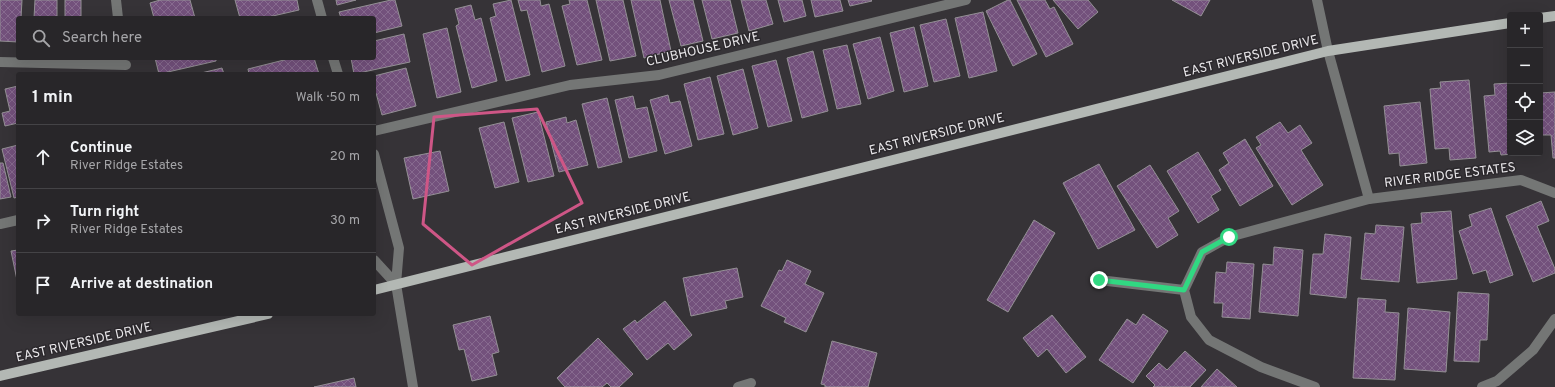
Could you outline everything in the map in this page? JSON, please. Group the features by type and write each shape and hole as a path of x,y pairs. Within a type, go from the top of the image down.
{"main road":[{"path":"1543,18 1555,16"},
{"name":"EAST RIVERSIDE DRIVE","path":"376,289 1328,51 1507,23"},
{"name":"EAST RIVERSIDE DRIVE","path":"0,376 259,316"}],"street":[{"path":"116,0 118,16"},
{"path":"317,0 321,16"},
{"name":"CLUBHOUSE DRIVE","path":"376,131 570,85 659,75 966,0"},
{"name":"RIVER RIDGE ESTATES","path":"1317,0 1328,51 1369,199"},
{"path":"334,60 338,72"},
{"path":"0,62 126,66"},
{"path":"376,162 399,248 396,284 413,387"},
{"name":"RIVER RIDGE ESTATES","path":"1184,290 1202,252 1229,237 1369,199 1521,180 1555,193"},
{"path":"0,224 16,220"},
{"path":"376,262 396,284"},
{"path":"1099,280 1184,290 1191,317 1209,340 1261,367 1315,387"},
{"path":"1482,387 1497,381 1533,350 1555,319"},
{"path":"738,387 751,383"}],"highlighted area":[{"path":"537,109 582,203 472,265 423,224 434,117"}],"building":[{"path":"0,0 22,0 21,16 16,16 16,42 0,41"},
{"path":"35,0 57,0 57,16 34,16"},
{"path":"65,0 81,0 81,16 65,16"},
{"path":"160,0 190,0 194,16 153,16 150,3"},
{"path":"235,0 297,0 299,10 273,16 239,16"},
{"path":"336,0 356,0 337,5"},
{"path":"395,0 402,26 376,32 376,16 340,16 339,12"},
{"path":"511,0 530,75 506,81 490,18 496,16 493,4"},
{"path":"518,0 540,0 541,6 549,4 565,66 542,72 527,10 521,11"},
{"path":"569,0 587,0 602,60 577,65 562,6 570,4"},
{"path":"596,0 623,0 636,56 610,61"},
{"path":"631,0 660,0 671,51 644,58"},
{"path":"669,0 693,0 703,41 681,46"},
{"path":"702,0 730,0 738,33 712,39"},
{"path":"741,0 766,0 773,24 749,31"},
{"path":"778,0 802,0 806,16 784,22"},
{"path":"811,0 840,0 843,11 815,17"},
{"path":"848,0 871,0 872,1 850,6"},
{"path":"1010,0 1037,54 1013,66 986,11"},
{"path":"1017,0 1045,0 1050,9 1054,7 1073,44 1046,57"},
{"path":"1053,0 1088,0 1098,12 1078,29"},
{"path":"1172,0 1210,0 1201,16"},
{"path":"471,5 475,20 481,18 497,81 472,88 456,26 459,24 455,9"},
{"path":"983,12 997,71 969,78 955,18"},
{"path":"946,19 960,76 934,82 920,25"},
{"path":"914,27 928,86 904,92 890,33"},
{"path":"447,28 461,92 437,98 423,34"},
{"path":"404,34 410,62 363,72 354,72 351,60 376,60 376,41"},
{"path":"880,37 894,91 868,99 853,44"},
{"path":"847,45 861,104 837,109 823,50"},
{"path":"813,51 828,111 802,118 787,58"},
{"path":"156,60 216,60 168,72 158,72"},
{"path":"284,60 315,60 318,72 249,72 248,69"},
{"path":"776,60 792,121 768,127 752,66"},
{"path":"222,68 223,72 205,72"},
{"path":"406,68 416,106 382,115 376,93 376,76"},
{"path":"743,69 758,128 733,135 717,76"},
{"path":"710,77 724,134 698,140 684,84"},
{"path":"1469,80 1476,158 1450,160 1449,148 1435,149 1430,89 1441,88 1440,82"},
{"path":"1507,83 1507,155 1501,155 1500,151 1489,152 1484,96 1495,95 1494,84"},
{"path":"16,86 16,123 5,126 2,113 10,111 5,89"},
{"path":"1555,92 1555,158 1553,158 1551,135 1543,135 1543,93"},
{"path":"668,95 670,103 680,101 692,146 665,154 650,100"},
{"path":"633,96 636,109 647,107 657,151 629,158 615,100"},
{"path":"607,98 622,162 598,168 582,104"},
{"path":"1420,102 1427,163 1400,166 1399,153 1389,154 1384,106"},
{"path":"538,112 554,176 528,182 512,118"},
{"path":"566,117 567,123 576,120 588,165 559,172 546,122"},
{"path":"504,122 519,182 495,188 479,128"},
{"path":"1280,122 1288,133 1300,125 1312,143 1301,150 1323,185 1292,205 1256,148 1261,145 1256,137"},
{"path":"1245,139 1273,186 1240,206 1219,170 1229,163 1223,153"},
{"path":"16,146 16,198 14,198 2,149"},
{"path":"440,151 449,191 413,199 404,158"},
{"path":"1198,152 1221,190 1211,196 1219,210 1198,223 1167,171"},
{"path":"0,163 3,163 11,197 0,199"},
{"path":"1099,164 1135,230 1098,249 1063,183"},
{"path":"1150,165 1179,211 1168,218 1178,235 1157,248 1117,186"},
{"path":"1541,201 1549,221 1537,226 1555,269 1555,273 1533,282 1506,216"},
{"path":"1491,208 1513,275 1490,283 1486,270 1473,274 1459,231 1472,226 1469,215"},
{"path":"1451,211 1457,279 1417,283 1411,224 1422,223 1421,213"},
{"path":"1034,220 1055,233 1008,312 987,300"},
{"path":"1376,225 1404,227 1399,282 1361,279 1365,233 1375,234"},
{"path":"1325,234 1351,237 1346,298 1310,294 1313,254 1323,254"},
{"path":"1274,247 1303,250 1298,316 1259,312 1263,264 1273,265"},
{"path":"16,250 16,275 11,251"},
{"path":"787,260 811,271 805,284 824,293 806,332 784,322 786,318 761,306 779,270 782,271"},
{"path":"1227,262 1254,264 1250,319 1222,317 1223,303 1214,303 1216,272 1226,273"},
{"path":"737,268 743,297 725,301 727,308 691,316 683,278"},
{"path":"1458,292 1489,294 1487,340 1480,340 1479,362 1454,361"},
{"path":"1358,298 1386,300 1385,312 1399,313 1395,380 1353,378"},
{"path":"665,301 692,335 674,350 668,343 647,360 623,329 635,320 637,323"},
{"path":"1408,308 1450,312 1446,372 1404,369"},
{"path":"1143,314 1168,331 1133,383 1099,360 1127,319 1136,325"},
{"path":"1052,315 1086,357 1066,373 1047,349 1038,357 1023,338"},
{"path":"490,316 499,352 492,354 497,375 472,381 464,349 459,350 453,325"},
{"path":"598,338 633,374 619,387 611,387 607,383 602,387 565,387 557,378"},
{"path":"832,341 877,353 868,387 825,387 825,385 821,384"},
{"path":"1185,351 1206,370 1190,387 1153,387 1155,385 1146,376 1159,363 1167,370"},
{"path":"1217,369 1237,387 1201,387"},
{"path":"354,378 356,387 314,387"}],"route":[{"path":"1099,280 1184,290 1202,252 1229,237"}]}
